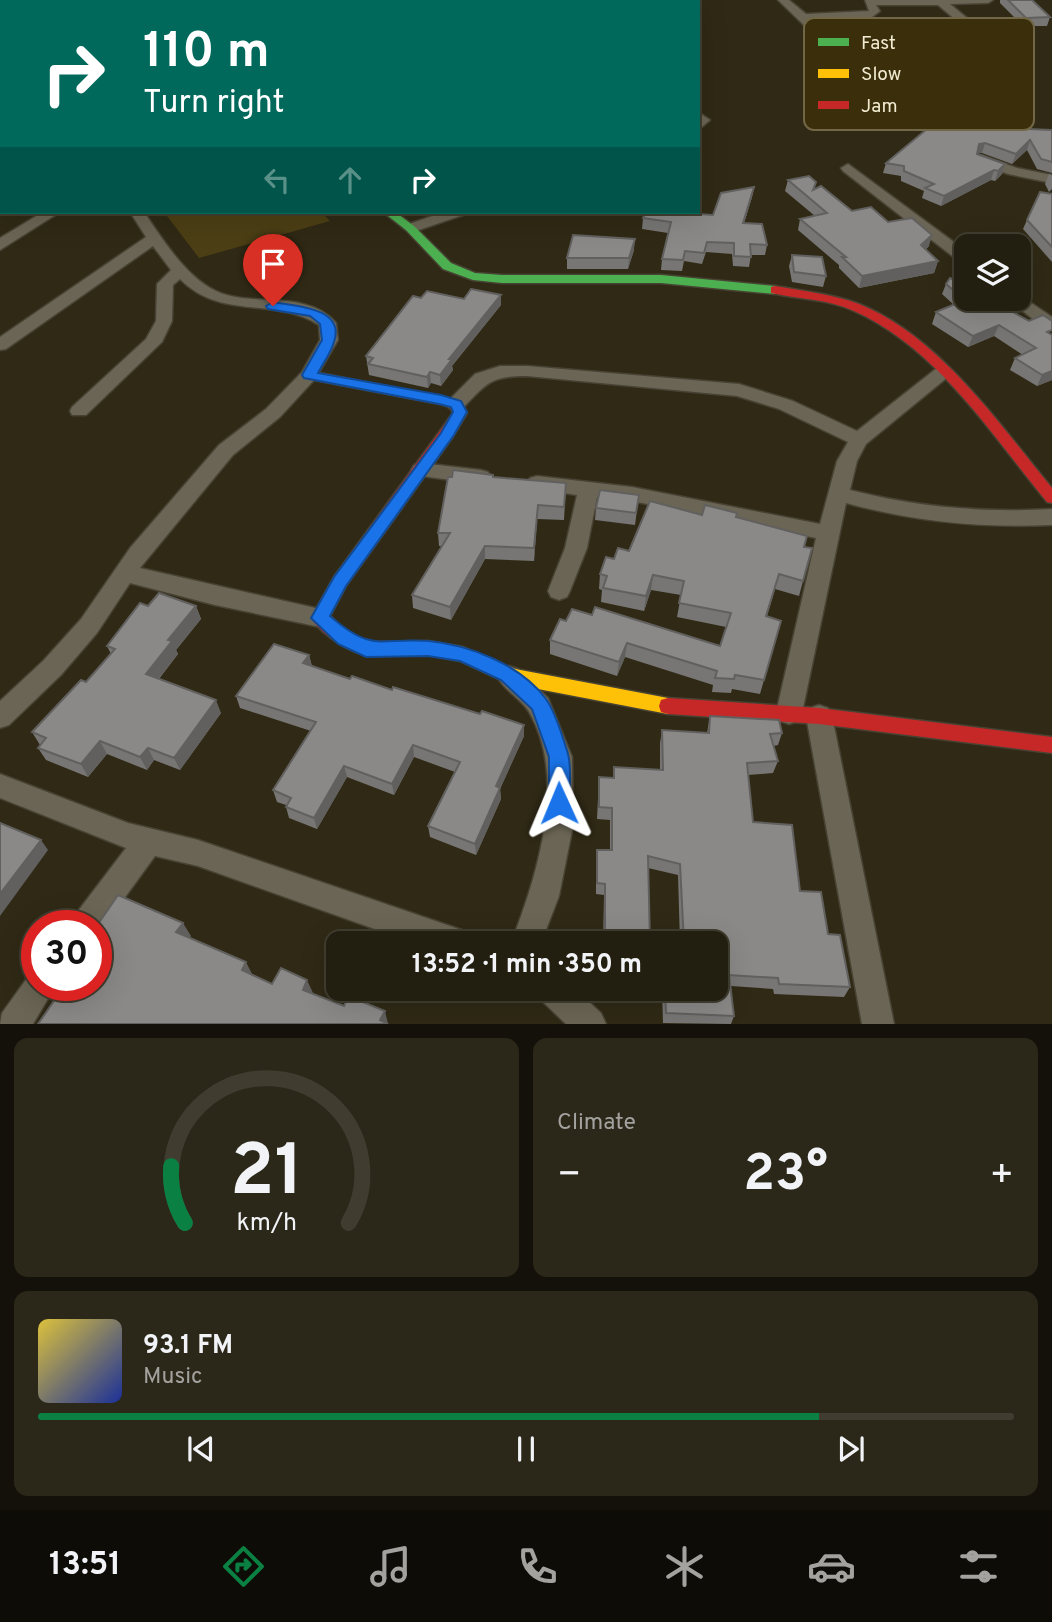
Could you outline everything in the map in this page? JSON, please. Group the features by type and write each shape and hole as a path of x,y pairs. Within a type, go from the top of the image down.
{"street":[{"path":"783,0 803,16 872,15 875,11 869,2 988,0"},
{"path":"939,1 960,18"},
{"path":"981,159 1013,171 1052,179"},
{"path":"848,168 954,250"},
{"path":"0,245 50,214"},
{"path":"0,717 52,668 89,626 125,573 226,450 273,413 309,375 329,340 327,323 314,313 243,304 211,295 195,284 153,238 138,214"},
{"path":"391,214 411,228 448,267 475,275 637,278 701,283 772,290 864,309 888,323 943,372 1052,498"},
{"path":"411,228 452,214"},
{"path":"0,345 153,238"},
{"path":"79,411 153,342 164,321 165,284 181,269"},
{"path":"1031,309 1052,325"},
{"path":"456,404 481,378 500,371 697,385 761,395 812,416 859,440"},
{"path":"789,713 828,533 847,461 859,440 943,372"},
{"path":"309,375 456,404"},
{"path":"320,618 340,582 447,435 460,412 456,404"},
{"path":"421,470 632,494 828,533"},
{"path":"558,591 576,548 590,488"},
{"path":"838,495 936,517 972,520 1052,517"},
{"path":"125,573 215,596 320,618 344,639 366,649 428,648 463,654 507,675 683,709 789,713 1052,745"},
{"path":"507,675 539,705 559,757 559,825 544,897 531,931"},
{"path":"819,716 878,1024"},
{"path":"0,786 128,835 198,853 422,931"},
{"path":"98,910 149,841"},
{"path":"13,1024 30,1001"},
{"path":"565,1001 590,1024"}],"shaded area":[{"path":"166,214 323,214 330,221 199,258"}],"building":[{"path":"1008,0 1032,0 1050,17 1026,18"},
{"path":"926,130 1052,130 1052,162 1041,159 1030,140 1016,154 985,143 979,144 977,154 1005,164 998,171 994,170 944,196 925,188 934,184 904,171 904,166 886,163"},
{"path":"809,176 816,182 813,190 821,186 852,211 871,207 888,222 912,218 932,235 921,245 938,261 862,276 842,257 846,257 800,219 827,213 788,180"},
{"path":"754,187 743,223 762,224 767,245 750,244 751,257 734,256 734,243 707,242 704,253 685,251 683,260 662,259 671,222 643,218 645,214 713,215 721,193"},
{"path":"1040,192 1052,194 1052,247 1027,220"},
{"path":"573,235 635,239 629,258 567,258"},
{"path":"792,255 822,257 826,276 794,272"},
{"path":"950,278 954,280 954,291 946,284"},
{"path":"471,289 501,295 449,359 452,359 440,375 430,372 427,377 368,364 373,358 366,356 413,296 421,298 427,291 464,299"},
{"path":"954,305 954,311 1011,311 1029,321 1043,315 1052,321 1052,330 1047,332 1052,335 1052,371 1042,375 1015,358 1036,348 999,325 973,336 936,312"},
{"path":"453,470 493,477 566,483 564,507 538,505 534,548 485,546 450,607 412,595 450,533 438,533 448,477 452,477"},
{"path":"600,490 639,495 636,513 596,508"},
{"path":"650,501 702,515 705,505 737,513 736,517 807,536 804,547 812,548 803,581 779,574 766,616 781,621 764,680 735,675 734,679 715,678 717,671 627,643 619,662 550,640 560,619 566,621 572,609 592,615 595,607 720,646 731,613 679,603 684,581 653,575 646,596 603,588 607,576 600,574 606,557 614,559 618,548 629,551"},
{"path":"159,593 196,606 168,640 172,641 146,674 216,700 174,758 148,748 140,757 100,741 81,764 38,748 46,738 32,732 81,680 86,682 115,649 107,646 140,603 148,606"},
{"path":"274,644 309,655 303,663 350,679 352,676 392,690 393,687 524,725 496,786 500,788 475,844 428,826 460,762 413,745 392,784 344,766 314,818 286,807 291,798 273,790 316,722 236,696"},
{"path":"710,716 779,720 782,733 770,734 778,761 747,763 753,822 792,825 800,891 821,892 828,934 840,935 850,987 779,984 778,978 729,975 734,1016 666,1013 666,1001 728,1001 728,931 683,931 680,864 648,856 650,931 605,931 605,884 597,883 597,850 612,850 612,808 599,807 599,777 614,778 614,767 663,770 662,730 709,733"},
{"path":"0,823 41,840 0,894"},
{"path":"118,895 183,923 176,932 246,962 242,970 272,984 281,968 307,980 303,990 326,1001 344,1006 346,1001 360,1001 385,1011 380,1020 388,1024 38,1024 54,1001 112,1001 112,910 108,910"}],"traffic: fast":[{"path":"391,214 410,228 447,266 473,276 502,279 661,279 775,290"}],"traffic: slow":[{"path":"370,649 428,648 463,654 507,675 668,706"}],"traffic: jam":[{"path":"775,290 848,304 885,322 912,341 988,419 1052,498"},
{"path":"309,375 441,400 456,404 460,413 447,435 340,582 320,618 344,639 370,649"},
{"path":"668,706 819,716 1052,745"}],"route":[{"path":"273,306 314,313 327,323 329,340 309,375 441,400 456,404 460,412 447,435 340,582 320,618 344,639 366,649 428,648 463,654 507,675 539,705 559,757 559,803"}]}
